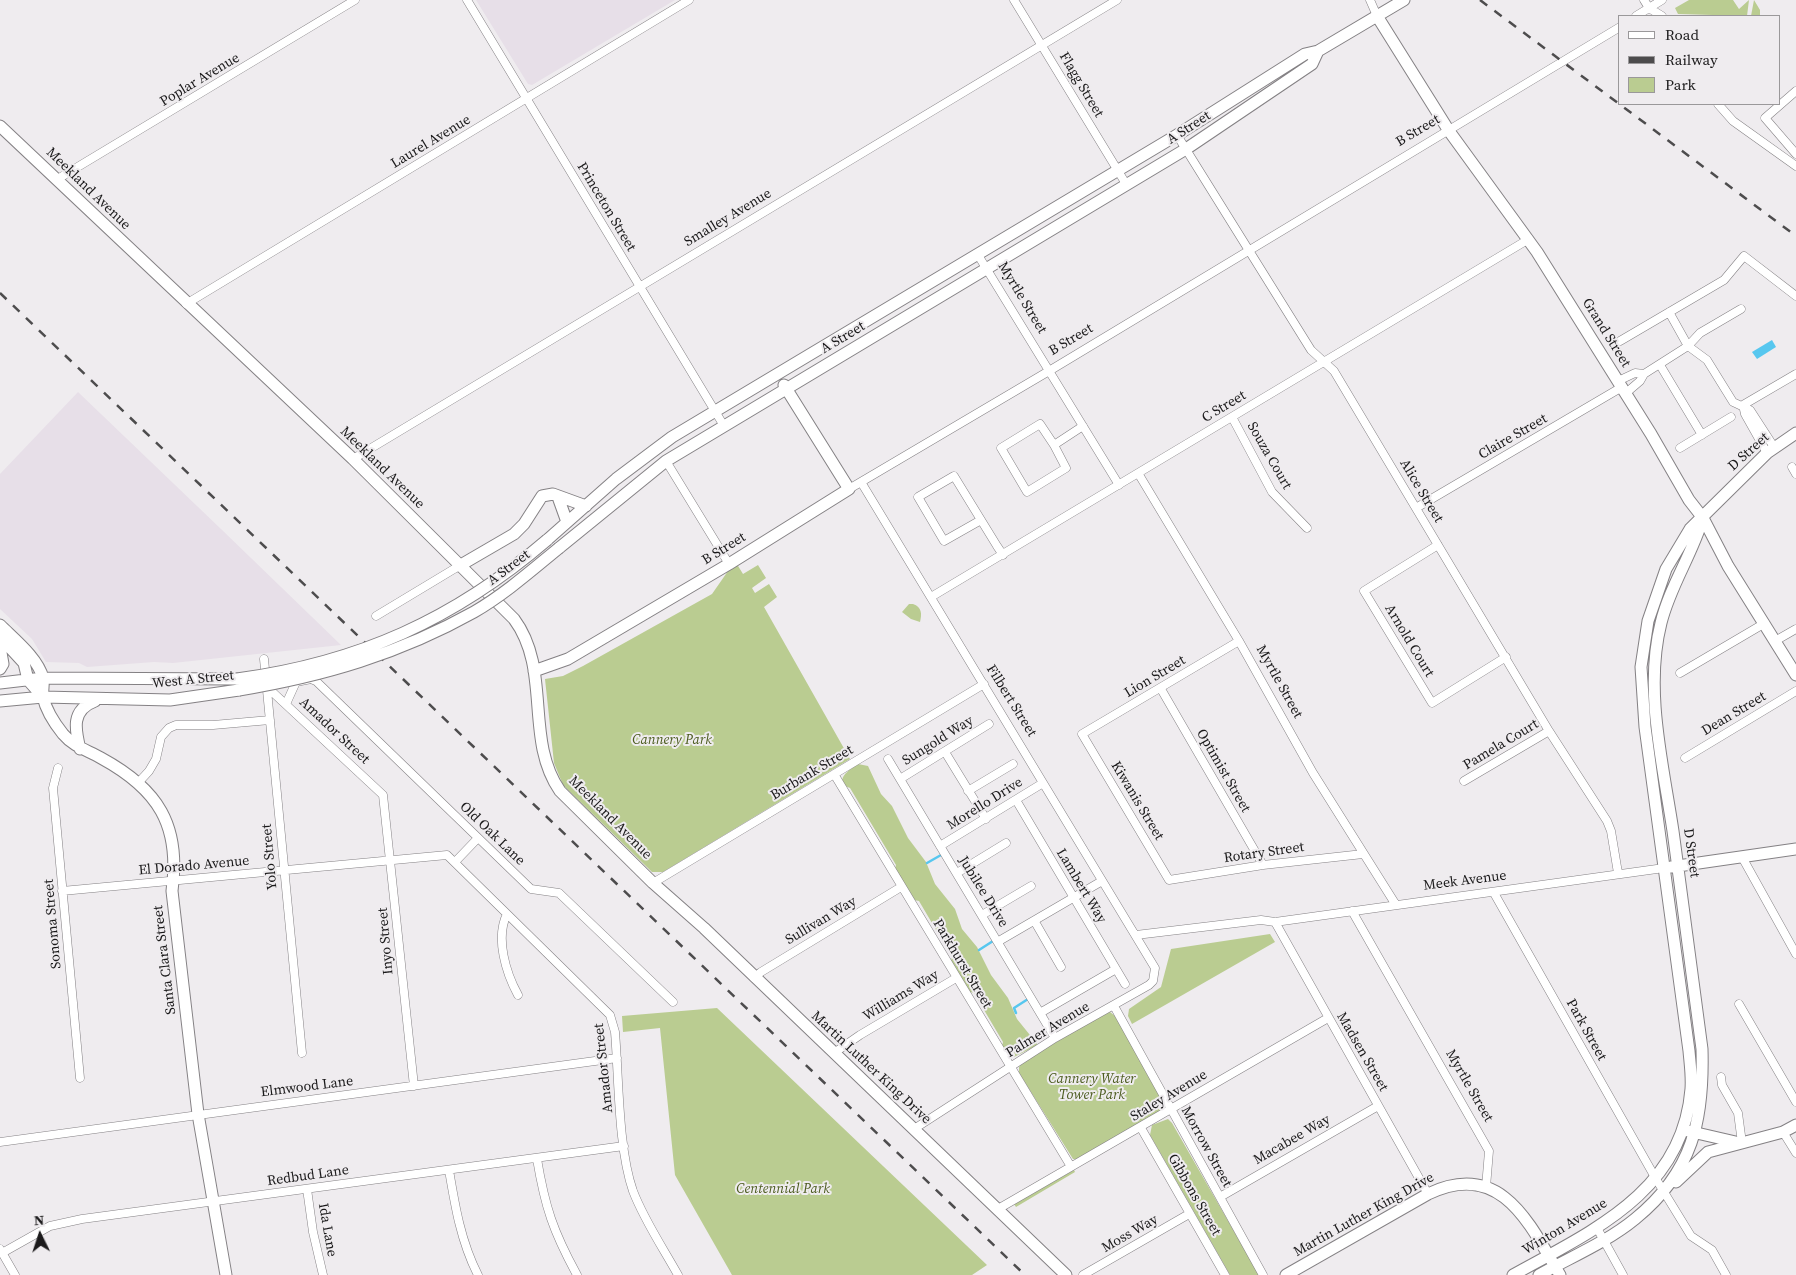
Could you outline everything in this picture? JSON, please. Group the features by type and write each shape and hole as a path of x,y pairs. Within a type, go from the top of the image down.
{"main road":[{"name":"A Street","path":"382,648 463,603 510,572 566,522 663,443 1177,135 1305,54 1318,51 1404,0"},
{"name":"Grand Street","path":"1377,16 1448,131 1529,239 1690,500 1703,518 1728,566 1796,675"},
{"name":"A Street","path":"382,648 474,612 517,582 666,461 1186,149 1312,64 1318,51"},
{"name":"Meekland Avenue","path":"0,126 352,459 508,613 520,627 532,656 540,743 552,779 560,791 653,883"},
{"path":"777,375 849,488"},
{"name":"D Street","path":"1682,1130 1691,1089 1689,1051 1645,728 1641,667 1648,621 1666,569 1690,529 1771,450 1796,433"},
{"name":"B Street","path":"534,671 568,659 729,564 849,488"},
{"name":"A Street","path":"459,566 514,534 524,524 542,496 553,494 558,496"},
{"path":"566,522 558,496 572,499 586,506"},
{"name":"D Street","path":"1665,1190 1680,1168 1695,1133 1704,1090 1702,1049 1658,726 1654,669 1661,624 1677,577 1696,543 1703,518"},
{"path":"0,625 34,662 43,678 43,697"},
{"path":"0,637 24,663 28,680 43,697"},
{"path":"0,647 3,654 3,664 0,669"},
{"name":"West A Street","path":"0,701 43,697 170,700 238,685 382,648"},
{"name":"West A Street","path":"0,683 43,678 238,685"},
{"name":"Santa Clara Street","path":"43,697 48,711 64,734 80,749 100,758 138,783 157,801 171,837 175,924 179,938 198,1114 226,1275"},
{"path":"80,749 75,730 78,715 84,705 100,699"},
{"name":"Meek Avenue","path":"1664,868 1796,849"},
{"name":"Martin Luther King Drive","path":"653,883 704,928 1066,1275"},
{"path":"1665,1190 1708,1152 1783,1132 1796,1125"},
{"path":"1682,1130 1742,1143"},
{"name":"Winton Avenue","path":"1513,1275 1597,1228 1633,1201 1656,1179 1668,1162 1682,1130"},
{"name":"Martin Luther King Drive","path":"1286,1275 1428,1194 1457,1184 1486,1187"},
{"path":"1486,1187 1503,1195 1522,1212 1558,1271"},
{"name":"Winton Avenue","path":"1539,1275 1558,1271 1635,1219 1665,1190"}],"street":[{"name":"Poplar Avenue","path":"56,180 356,0"},
{"name":"Princeton Street","path":"467,0 724,426"},
{"name":"Laurel Avenue","path":"186,304 690,0"},
{"name":"Flagg Street","path":"1014,0 1126,184"},
{"name":"Smalley Avenue","path":"352,459 1117,0"},
{"path":"1370,0 1377,16"},
{"path":"1644,0 1648,8 1660,15"},
{"path":"1638,15 1662,0"},
{"name":"B Street","path":"849,488 1049,371 1448,131 1572,53 1618,28"},
{"path":"1781,104 1796,91"},
{"path":"1719,105 1733,121 1796,166"},
{"path":"1780,105 1765,118 1796,154"},
{"name":"Alice Street","path":"1177,135 1311,350 1334,371 1550,731 1607,821 1611,831 1618,873"},
{"name":"C Street","path":"931,597 1529,239"},
{"name":"Myrtle Street","path":"978,255 1119,485"},
{"path":"1620,341 1724,280 1744,256 1796,296"},
{"path":"1622,387 1640,382 1644,374 1688,346 1700,333 1741,309"},
{"path":"1669,312 1688,346 1706,360 1733,402 1743,405 1750,410 1771,450"},
{"path":"1660,365 1702,435"},
{"path":"1622,387 1635,373 1644,374"},
{"path":"1743,405 1796,374"},
{"name":"Claire Street","path":"1416,508 1622,387"},
{"name":"Souza Court","path":"1232,417 1272,492 1307,528"},
{"path":"1680,448 1731,417"},
{"path":"1040,424 1054,446 1066,468 1027,492 1001,448 1040,424"},
{"path":"1054,446 1083,426"},
{"path":"666,461 729,564"},
{"name":"Myrtle Street","path":"1138,474 1239,641 1290,733 1396,905"},
{"path":"981,520 944,541 918,498 954,476 981,520 1002,555"},
{"name":"Filbert Street","path":"861,482 931,597 969,664 984,684 1136,935"},
{"name":"Arnold Court","path":"1438,545 1364,591 1432,703 1506,657"},
{"name":"A Street","path":"376,616 459,566"},
{"path":"1680,673 1765,623"},
{"path":"1775,640 1796,629"},
{"name":"Lion Street","path":"1082,734 1161,689 1239,641"},
{"name":"Yolo Street","path":"264,659 302,1053"},
{"name":"Old Oak Lane","path":"267,687 311,679 316,681 531,889 559,893 673,1002"},
{"path":"286,704 296,682"},
{"name":"Burbank Street","path":"653,883 984,684"},
{"name":"Amador Street","path":"267,687 382,795"},
{"name":"Optimist Street","path":"1161,689 1263,865"},
{"name":"Dean Street","path":"1685,758 1796,691"},
{"path":"138,783 149,771 156,759 161,737 169,728 176,725 213,725 270,720"},
{"name":"Sungold Way","path":"900,778 989,724"},
{"name":"Pamela Court","path":"1464,781 1550,731"},
{"name":"Kiwanis Street","path":"1082,734 1169,880"},
{"path":"945,752 986,819"},
{"name":"Jubilee Drive","path":"888,759 1056,1038"},
{"path":"968,791 1013,764"},
{"name":"Sonoma Street","path":"58,768 53,788 80,1078"},
{"name":"Parkhurst Street","path":"834,774 1070,1165"},
{"name":"Morello Drive","path":"940,846 1043,783"},
{"name":"Inyo Street","path":"382,795 391,861 414,1086"},
{"name":"Lambert Way","path":"1016,800 1125,984"},
{"path":"455,862 478,838"},
{"path":"957,873 1006,843"},
{"name":"Rotary Street","path":"1169,880 1263,865 1363,854"},
{"name":"Amador Street","path":"448,855 610,1015 615,1032 624,1146 633,1191 678,1275"},
{"name":"El Dorado Avenue","path":"62,891 448,855"},
{"path":"1742,857 1796,954"},
{"name":"Meek Avenue","path":"1136,935 1261,920 1275,922 1664,868"},
{"path":"999,941 1035,922 1102,881"},
{"path":"982,915 1031,886"},
{"name":"Sullivan Way","path":"754,978 902,887"},
{"name":"Park Street","path":"1494,893 1656,1179 1665,1190 1692,1236 1712,1250 1726,1275"},
{"name":"Myrtle Street","path":"1352,911 1489,1151 1486,1187"},
{"path":"507,914 503,926 505,955 508,974 518,995"},
{"path":"1035,922 1061,968"},
{"name":"Madsen Street","path":"1275,922 1428,1194"},
{"name":"Palmer Avenue","path":"914,1129 1056,1038 1149,986 1154,978 1154,964 1136,935"},
{"path":"1040,1013 1116,969"},
{"name":"Williams Way","path":"834,1053 860,1035 956,978"},
{"path":"1739,1004 1796,1102"},
{"name":"Morrow Street","path":"1114,1006 1263,1275"},
{"name":"Staley Avenue","path":"998,1209 1070,1165 1078,1164 1328,1018"},
{"name":"Elmwood Lane","path":"0,1142 617,1058"},
{"path":"1721,1077 1722,1084 1738,1113 1742,1143"},
{"name":"Macabee Way","path":"1220,1197 1378,1106"},
{"name":"Gibbons Street","path":"1141,1128 1225,1275"},
{"path":"1783,1132 1796,1153"},
{"name":"Redbud Lane","path":"1,1251 50,1226 82,1219 624,1146"},
{"path":"537,1158 545,1206 557,1239 577,1275"},
{"path":"449,1170 468,1257 478,1275"},
{"name":"Ida Lane","path":"308,1189 313,1232 323,1275"},
{"name":"Moss Way","path":"1083,1275 1189,1214"},
{"path":"1597,1228 1623,1275"},
{"path":"1,1251 15,1275"}],"shaded area":[{"path":"476,0 675,0 532,85 528,84"},
{"path":"78,392 341,645 173,663 154,662 87,667 79,663 46,662 32,639 0,609 0,474"}],"green space":[{"path":"1689,0 1733,0 1739,9 1749,0 1747,15 1678,14 1675,8"},
{"path":"1754,0 1760,10 1760,15 1751,15"},
{"name":"Cannery Park","path":"735,561 743,574 758,565 766,578 752,588 755,593 769,584 777,597 764,607 850,759 663,872 652,872 563,785 554,763 545,679 563,676 583,666 712,594"},
{"path":"909,604 916,605 920,609 920,622 911,619 902,612"},
{"path":"858,764 868,766 881,794 892,806 908,838 926,862 935,884 955,909 962,929 977,947 991,975 1008,998 1017,1019 1038,1045 1014,1057 1008,1055 1002,1046 1003,1042 974,993 970,992 951,961 952,957 919,901 914,900 895,869 896,865 850,788 843,782 844,775"},
{"path":"1270,934 1275,942 1132,1024 1128,1016 1129,1009 1161,987 1171,949"},
{"name":"Centennial Park","path":"717,1008 987,1265 972,1275 732,1275 675,1175 660,1028 623,1032 622,1016"},
{"name":"Cannery Water Tower Park","path":"1110,1012 1115,1016 1164,1102 1165,1107 1160,1113 1080,1159 1073,1159 1019,1073 1019,1067 1022,1063 1102,1014"},
{"path":"1168,1119 1259,1275 1230,1275 1150,1135 1152,1125"},
{"path":"1074,1170 1075,1172 1016,1207 1014,1204"}],"water":[{"path":"1772,340 1776,347 1757,359 1752,352"}],"waterway":[{"path":"927,863 941,855"},
{"path":"979,950 993,941"},
{"path":"1016,1013 1014,1008 1028,999"}],"railway":[{"path":"1480,0 1618,103"},
{"path":"1621,105 1796,236"},
{"path":"0,293 1025,1275"}]}
